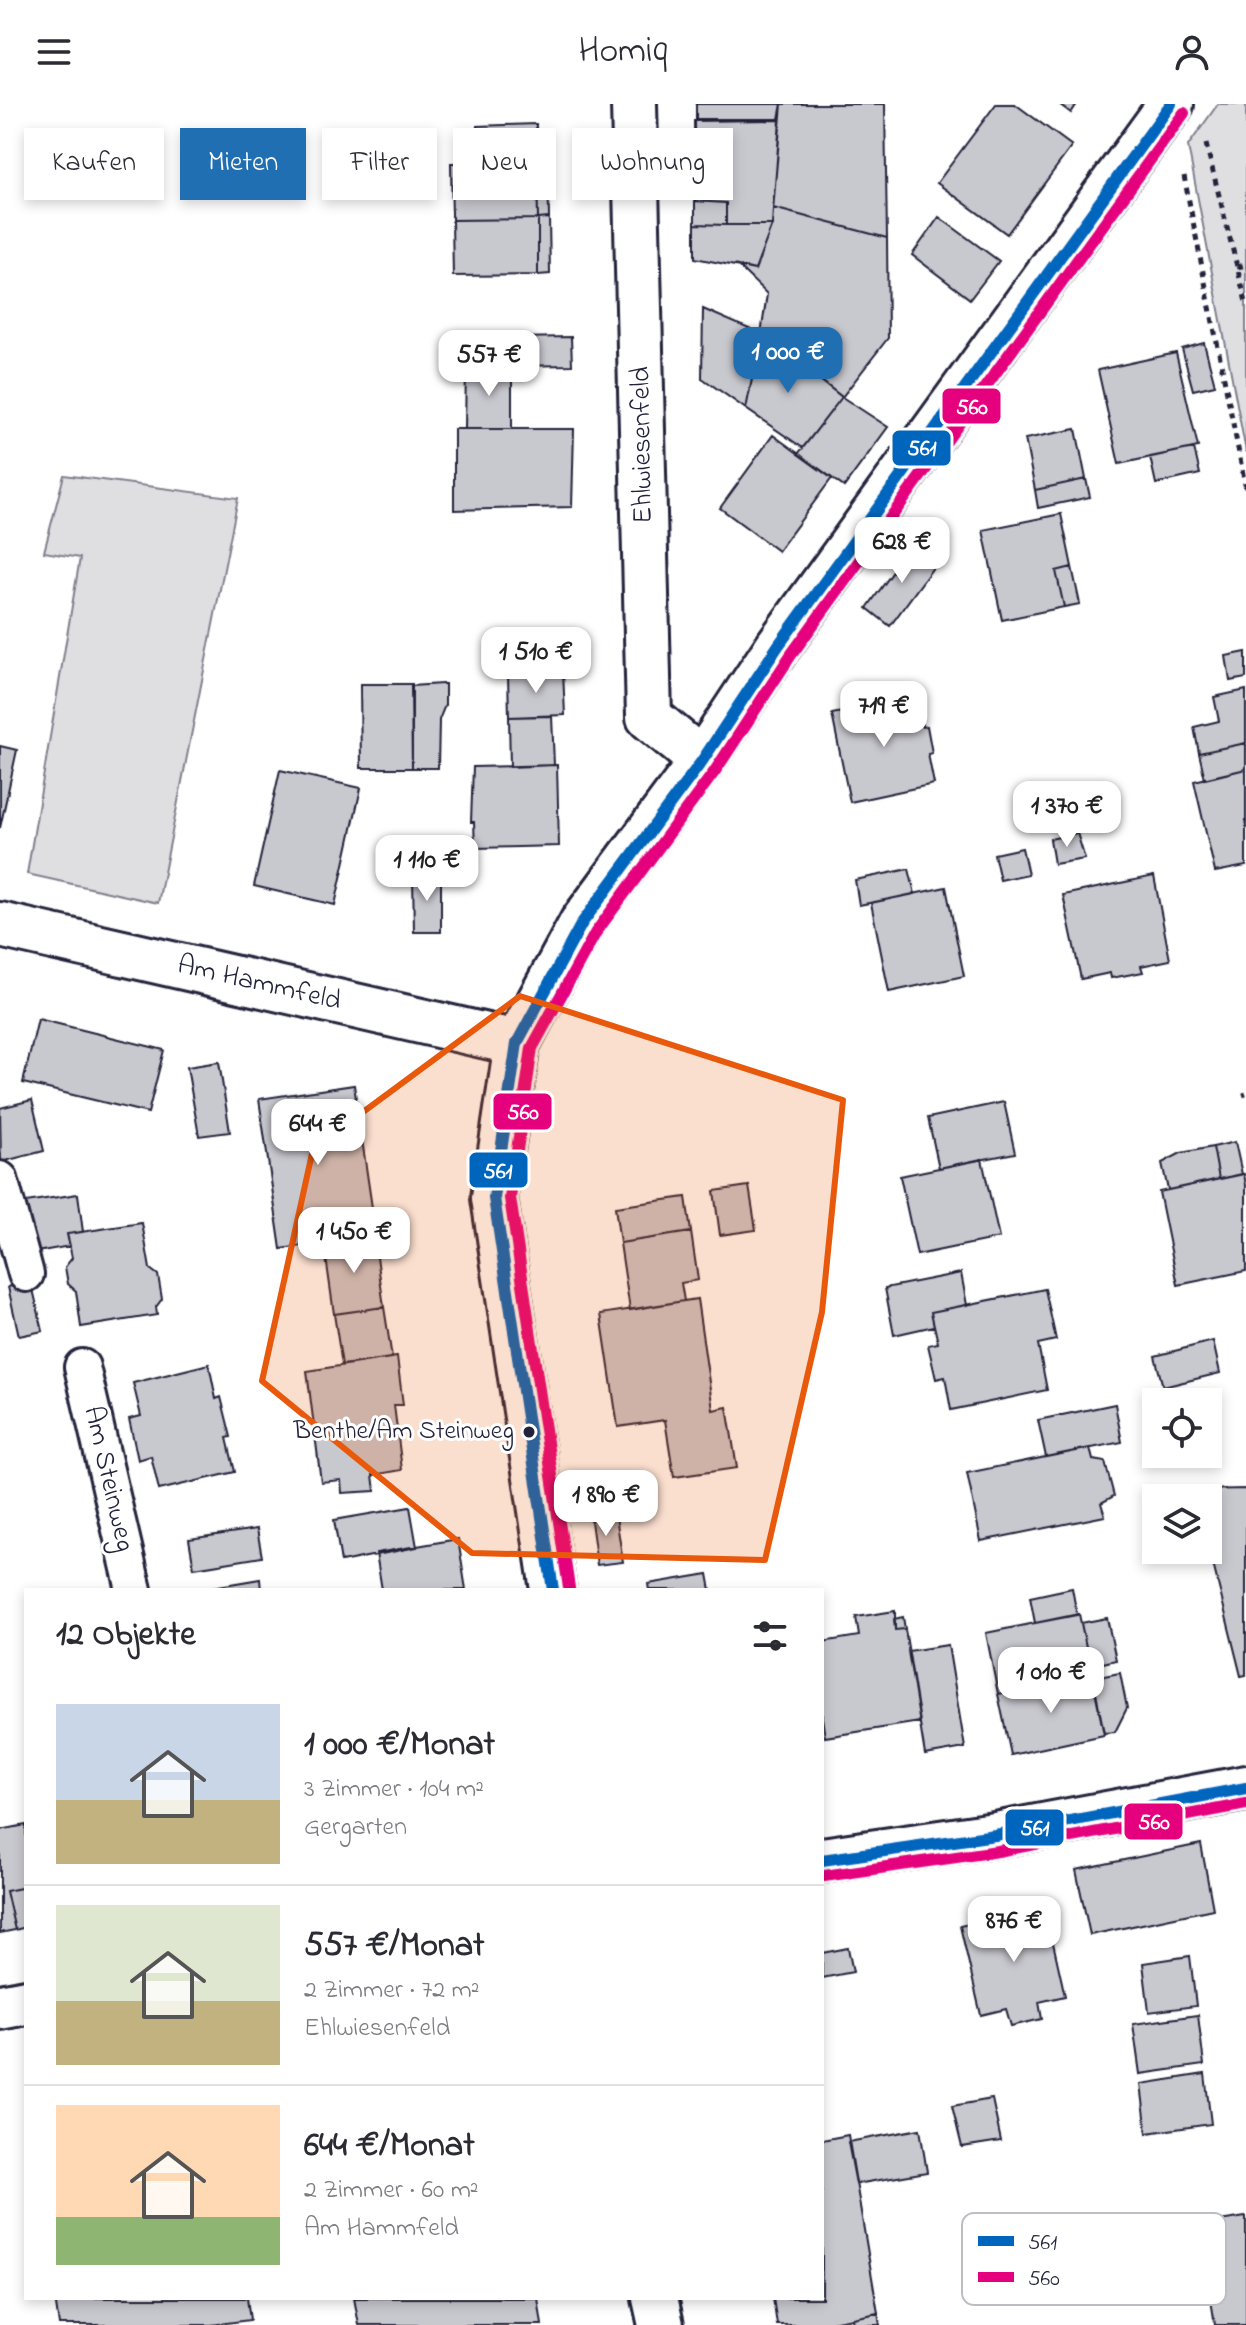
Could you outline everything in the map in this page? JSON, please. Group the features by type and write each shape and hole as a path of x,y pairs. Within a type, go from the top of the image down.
{"street":[{"name":"Ehlwiesenfeld","path":"634,104 649,717 702,761"},
{"path":"553,1588 494,1198 517,1043 582,923 702,761 778,646 1170,105"},
{"name":"Am Hammfeld","path":"0,925 517,1043"},
{"path":"824,1860 995,1835 1246,1788"},
{"path":"0,2007 24,2002"},
{"path":"655,2300 661,2325"}],"lane":[{"path":"0,1179 26,1274"},
{"name":"Am Steinweg","path":"82,1367 134,1588"}],"path":[{"path":"1170,105 1246,489"},
{"path":"1201,136 1208,147 1246,302"},
{"path":"1237,267 1246,265"}],"highlighted area":[{"path":"520,996 843,1100 822,1312 765,1560 472,1553 262,1381 313,1149"}],"shaded area":[{"path":"1218,104 1246,104 1246,452 1188,146"},
{"path":"64,475 238,498 158,903 27,874 80,558 44,552"}],"building":[{"path":"696,104 782,104 779,119 696,119"},
{"path":"782,104 885,104 887,238 773,208"},
{"path":"996,104 1015,104 1072,146 1007,234 937,183"},
{"path":"1059,104 1077,104 1071,113"},
{"path":"780,120 772,225 726,225 726,203 695,201 733,200 733,128 694,128 694,121"},
{"path":"536,124 536,128 477,128"},
{"path":"451,163 453,200 538,200 538,219 452,220"},
{"path":"538,200 549,200 549,218 538,219"},
{"path":"695,201 726,203 726,225 695,224"},
{"path":"773,208 887,238 888,338 842,397 761,334 767,294 738,266 755,270 772,225"},
{"path":"939,217 999,261 970,299 912,255"},
{"path":"549,218 550,274 538,275 538,219"},
{"path":"538,219 538,275 453,276 452,220"},
{"path":"695,224 772,225 755,270 695,258"},
{"path":"703,309 761,334 746,409 702,378"},
{"path":"761,334 842,397 803,448 746,409"},
{"path":"571,337 572,365 512,366 513,338"},
{"path":"1204,343 1215,385 1193,390 1182,349"},
{"path":"1176,353 1198,447 1119,464 1098,370"},
{"path":"512,366 512,429 465,429 466,367"},
{"path":"842,397 888,427 844,487 798,454"},
{"path":"454,429 574,429 572,507 454,510"},
{"path":"1076,429 1086,479 1035,490 1025,439"},
{"path":"773,435 832,478 778,551 720,508"},
{"path":"1194,448 1200,474 1156,484 1150,457"},
{"path":"1086,479 1090,497 1038,508 1035,490"},
{"path":"1061,514 1072,567 1056,571 1064,607 1002,620 983,530"},
{"path":"912,545 937,562 890,626 867,608"},
{"path":"1072,567 1080,604 1064,607 1056,571"},
{"path":"1246,652 1246,678 1230,681 1226,656"},
{"path":"563,672 565,715 509,717 508,674"},
{"path":"360,684 412,684 412,768 361,768"},
{"path":"445,684 445,705 439,720 438,768 412,768 411,686"},
{"path":"1246,690 1246,743 1199,753 1194,727 1219,721 1214,697"},
{"path":"916,697 922,727 927,726 934,784 850,802 832,714"},
{"path":"552,716 554,765 510,767 509,717"},
{"path":"1246,743 1246,769 1205,779 1199,753"},
{"path":"0,746 17,750 0,828"},
{"path":"557,765 559,846 475,848 474,822 471,822 473,767"},
{"path":"1246,769 1246,866 1215,872 1194,781"},
{"path":"280,770 361,788 335,905 254,886"},
{"path":"1077,833 1085,859 1054,864 1050,839"},
{"path":"1022,848 1028,874 1000,880 994,854"},
{"path":"909,869 915,894 859,905 855,880"},
{"path":"413,875 441,875 441,932 414,932"},
{"path":"1154,876 1170,960 1141,966 1143,972 1111,978 1110,973 1081,979 1063,895"},
{"path":"946,887 964,976 889,992 871,903"},
{"path":"38,1019 164,1050 148,1113 23,1083"},
{"path":"219,1062 230,1132 199,1136 187,1067"},
{"path":"354,1085 376,1235 281,1249 259,1099"},
{"path":"32,1100 44,1151 1,1162 0,1108"},
{"path":"1004,1102 1015,1153 939,1168 928,1118"},
{"path":"1235,1142 1242,1174 1219,1179 1213,1147"},
{"path":"1213,1147 1219,1179 1168,1190 1162,1163 1181,1153"},
{"path":"982,1159 999,1238 917,1255 900,1176"},
{"path":"1244,1174 1246,1271 1178,1285 1159,1192"},
{"path":"749,1186 756,1230 720,1235 714,1191"},
{"path":"78,1194 83,1232 67,1234 70,1246 25,1254 13,1204"},
{"path":"686,1197 691,1232 620,1243 615,1207"},
{"path":"142,1223 150,1269 158,1275 162,1299 156,1307 157,1315 81,1327 76,1291 68,1284 65,1267 72,1258 67,1234"},
{"path":"691,1232 698,1280 681,1283 684,1301 630,1310 620,1243"},
{"path":"374,1235 384,1307 334,1314 324,1243"},
{"path":"961,1273 967,1305 931,1312 934,1326 894,1335 885,1288"},
{"path":"31,1281 43,1331 19,1336 8,1287"},
{"path":"1045,1289 1056,1340 1038,1344 1047,1390 951,1410 945,1377 936,1379 928,1345 938,1343 931,1312"},
{"path":"697,1299 713,1410 727,1407 737,1468 674,1477 665,1420 618,1427 601,1314"},
{"path":"384,1307 392,1358 342,1365 334,1314"},
{"path":"1213,1341 1220,1373 1163,1387 1155,1356"},
{"path":"397,1357 403,1405 394,1405 402,1470 373,1475 375,1491 342,1493 341,1480 321,1482 307,1371"},
{"path":"209,1364 216,1399 221,1397 231,1437 227,1438 235,1472 159,1490 151,1456 138,1460 129,1419 141,1416 133,1383"},
{"path":"1115,1404 1122,1442 1046,1457 1038,1420"},
{"path":"1090,1448 1093,1460 1105,1462 1114,1496 1101,1503 1105,1516 981,1541 967,1473"},
{"path":"1222,1489 1246,1489 1246,1675 1241,1676 1213,1564 1222,1564"},
{"path":"410,1507 417,1547 341,1562 334,1520"},
{"path":"615,1510 623,1562 597,1565 590,1514"},
{"path":"257,1529 262,1557 194,1568 189,1539"},
{"path":"458,1539 466,1588 382,1588 376,1553"},
{"path":"708,1574 711,1588 649,1588 648,1584"},
{"path":"260,1579 261,1588 207,1588"},
{"path":"1072,1588 1077,1615 1035,1623 1030,1597"},
{"path":"895,1611 895,1630 905,1629 920,1722 825,1737 824,1642 859,1636 856,1617"},
{"path":"1079,1614 1092,1675 998,1694 986,1633"},
{"path":"903,1617 905,1629 895,1630 894,1619"},
{"path":"1107,1618 1116,1660 1090,1666 1081,1623"},
{"path":"948,1645 965,1748 925,1755 908,1651"},
{"path":"1120,1673 1127,1708 1115,1732 1104,1733 1093,1678"},
{"path":"1092,1675 1104,1735 1011,1755 998,1694"},
{"path":"24,1825 24,1887 6,1891 15,1930 0,1933 0,1830"},
{"path":"1201,1844 1213,1909 1090,1935 1076,1870"},
{"path":"24,1887 24,1928 15,1930 6,1891"},
{"path":"1045,1907 1065,1996 1039,2002 1042,2019 1011,2026 1006,2009 981,2015 960,1926"},
{"path":"848,1948 853,1972 824,1978 824,1953"},
{"path":"1190,1956 1196,2006 1149,2012 1143,1963"},
{"path":"1198,2015 1204,2065 1140,2074 1133,2024"},
{"path":"1205,2074 1211,2124 1147,2133 1141,2084"},
{"path":"992,2099 1001,2141 962,2147 952,2106"},
{"path":"920,2129 927,2172 856,2184 848,2142"},
{"path":"848,2135 878,2313 816,2325 777,2325 773,2300 824,2300 824,2140"},
{"path":"1246,2217 1246,2325 1215,2325 1212,2305 1226,2305 1226,2220"},
{"path":"55,2300 247,2300 250,2320 211,2325 59,2325"},
{"path":"354,2300 538,2300 542,2325 359,2325"},
{"path":"878,2313 880,2325 853,2325 852,2318"}],"transit line":[{"name":"561","path":"553,1588 494,1198 517,1043 582,923 702,761 778,646 1171,104"},
{"name":"560","path":"569,1588 510,1198 532,1048 596,932 715,771 791,655 1184,113"},
{"name":"561","path":"824,1860 995,1835 1246,1788"},
{"name":"560","path":"824,1876 998,1851 1246,1804"}],"place":[{"name":"Benthe/Am Steinweg","path":"529,1432"}]}
